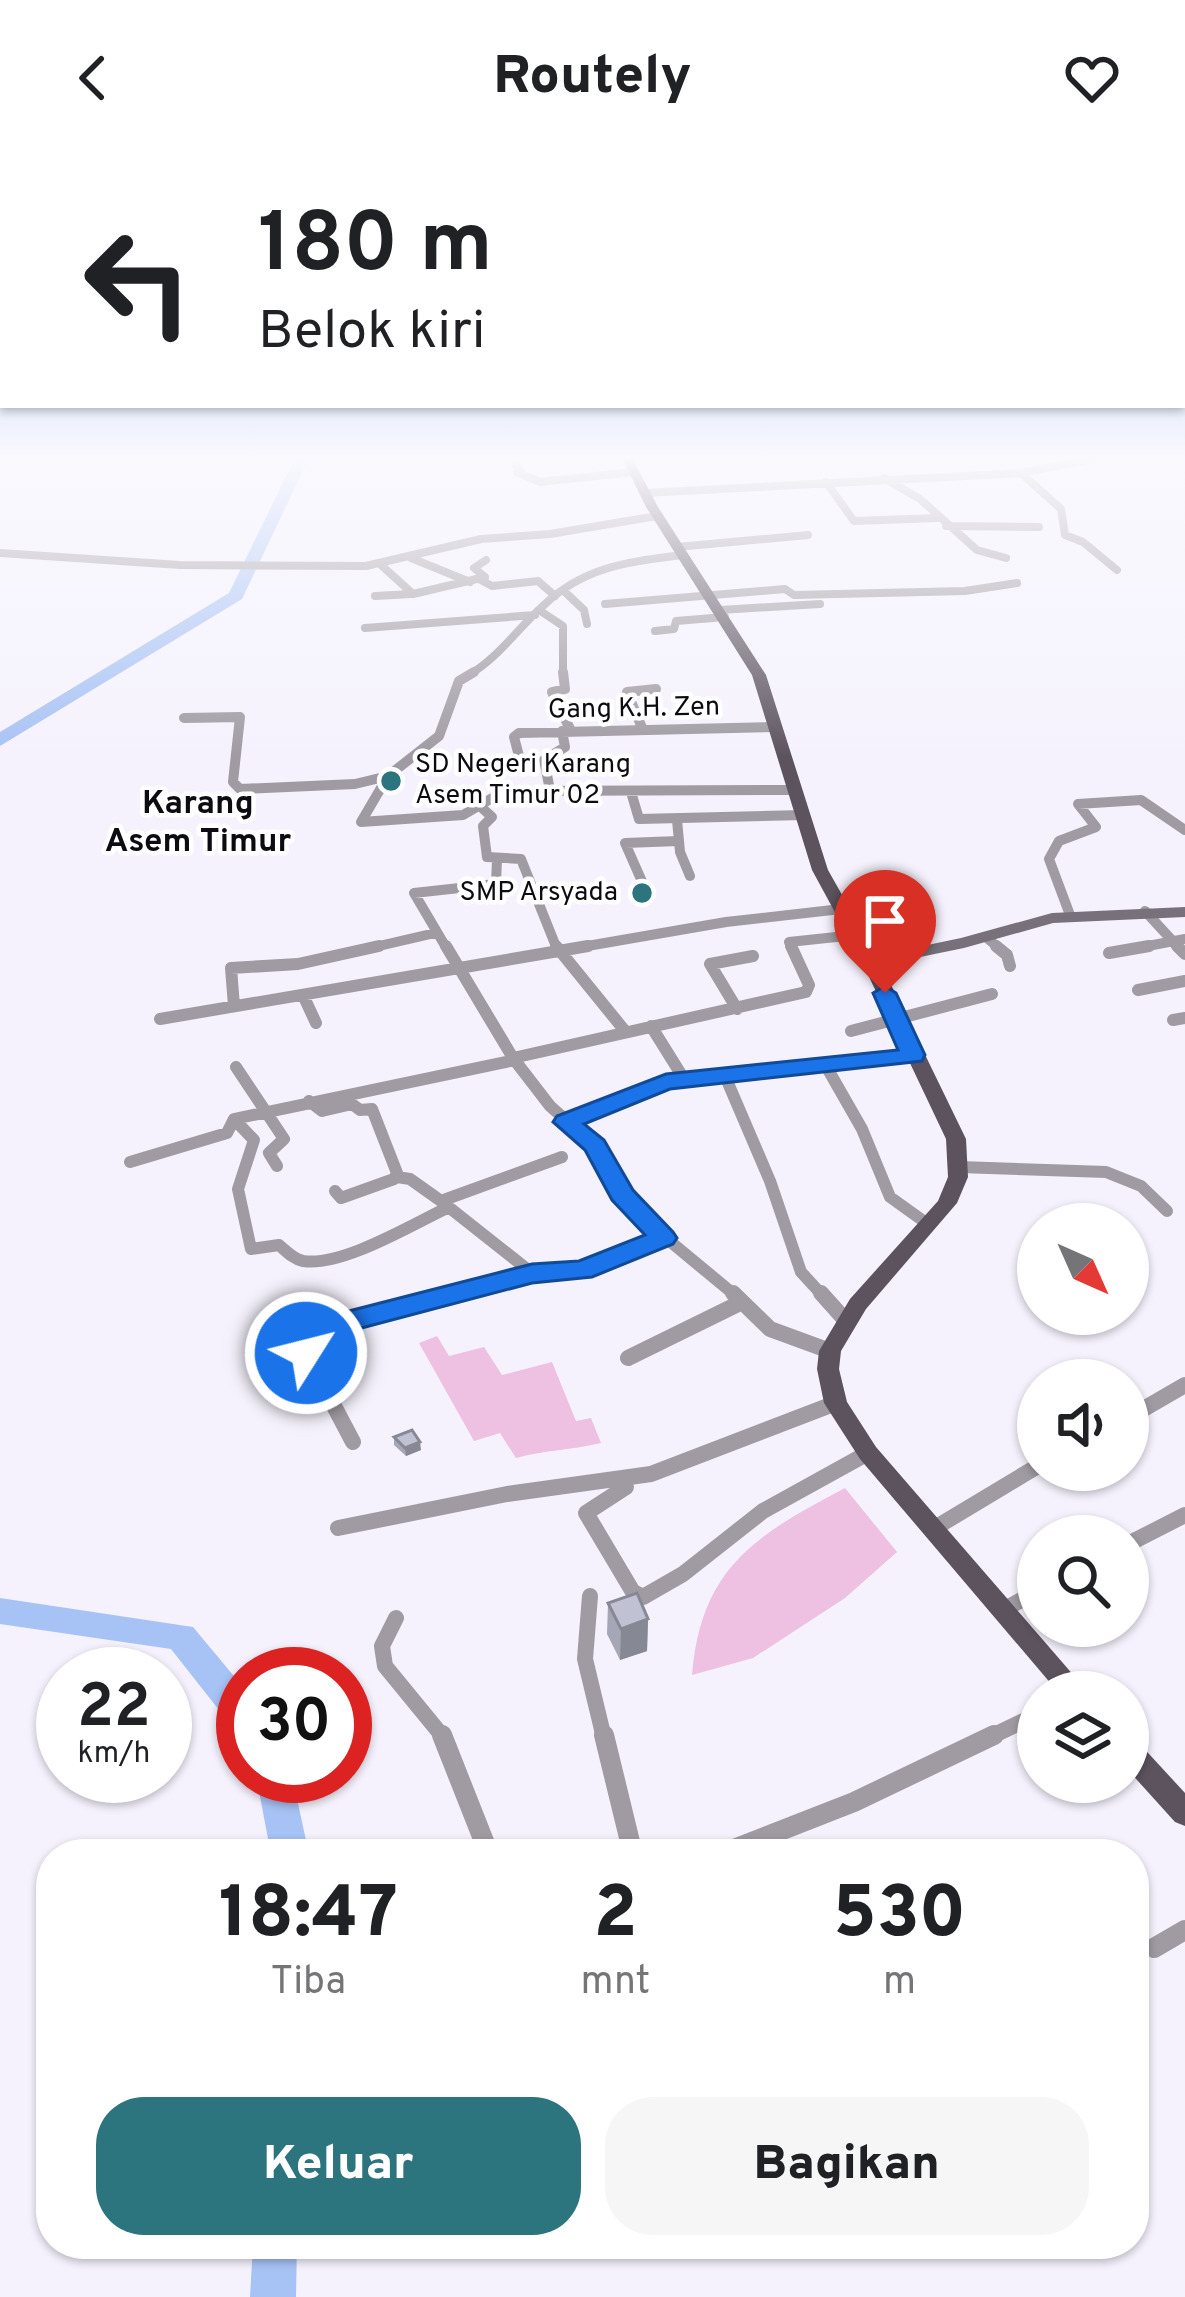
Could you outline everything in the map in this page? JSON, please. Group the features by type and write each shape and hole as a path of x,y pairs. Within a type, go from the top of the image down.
{"main road":[{"path":"684,558 759,675 820,870 951,1125 959,1167 947,1203 847,1321 830,1351 828,1369 836,1403 868,1453 1056,1671"},
{"path":"1149,1774 1185,1813"}],"street":[{"path":"87,558 280,568 380,565 411,558 426,568 439,567 492,586 538,581 584,610 587,624"},
{"path":"641,558 608,564 560,594 495,659 459,681 439,736 388,776 361,822 458,815 482,808 502,793 795,790"},
{"path":"1102,558 1117,570"},
{"path":"375,596 407,597 475,581 486,576 474,568 486,560"},
{"path":"380,565 407,597"},
{"path":"655,631 674,629 676,621 785,590 794,595 965,591 1017,583"},
{"path":"605,604 718,608 820,604"},
{"path":"365,628 537,612 563,626 560,656 566,689 552,692 567,731 565,747 544,760 550,790"},
{"path":"412,614 419,624"},
{"path":"644,730 627,692 656,689"},
{"path":"184,718 240,717 233,784 242,790 355,784 388,776"},
{"name":"Gang K.H. Zen","path":"519,756 516,734 776,727"},
{"path":"631,792 639,819 803,815"},
{"path":"1070,915 1049,859 1052,847 1068,835 1096,828 1078,804 1141,800 1182,826"},
{"path":"482,808 491,817 483,826 488,857 521,859 558,951 625,1031"},
{"path":"677,820 690,876"},
{"path":"644,886 625,843 679,841"},
{"path":"497,859 496,884 414,893 514,1059 566,1122 595,1146 622,1194 663,1238 704,1265 740,1303 782,1336 830,1351"},
{"path":"160,1019 660,933 842,909"},
{"path":"1145,911 1179,940 1185,954"},
{"path":"871,962 1070,915 1185,911"},
{"path":"650,916 660,933"},
{"path":"234,1006 231,968 298,964 435,933"},
{"path":"130,1162 226,1133 234,1119 810,989 789,942 855,935"},
{"path":"987,938 1007,955 1010,966"},
{"path":"1109,952 1179,940"},
{"path":"737,1009 710,964 753,956"},
{"path":"1138,990 1185,981"},
{"path":"851,1031 898,1024 944,1005 992,994"},
{"path":"303,995 316,1023"},
{"path":"651,1026 684,1079"},
{"path":"566,1122 684,1079 913,1055"},
{"path":"826,1066 862,1129 890,1197 929,1225"},
{"path":"236,1067 284,1139 269,1153 277,1166"},
{"path":"725,1076 770,1181 801,1272 847,1321"},
{"path":"309,1101 319,1111 352,1104 360,1110 372,1109 397,1178"},
{"path":"234,1119 254,1140 238,1189 251,1249 279,1245 295,1260 307,1262 335,1256 502,1175 562,1157"},
{"path":"959,1167 1106,1172 1141,1186 1167,1211"},
{"path":"334,1191 341,1198 397,1178 410,1179 532,1273"},
{"path":"352,1442 306,1353 313,1336 410,1303 532,1273 597,1266 663,1238"},
{"path":"628,1358 740,1303"},
{"path":"1149,1405 1185,1384"},
{"path":"338,1528 507,1494 651,1474 836,1403"},
{"path":"619,1480 626,1487 621,1493 586,1513 633,1592 643,1597 683,1574 763,1510 868,1453"},
{"path":"934,1529 1017,1479"},
{"path":"1149,1533 1185,1515"},
{"path":"590,1596 585,1659 628,1839"},
{"path":"1003,1610 1017,1603"},
{"path":"396,1618 382,1646 385,1666 444,1737 483,1839"},
{"path":"759,1839 875,1793 1017,1724"},
{"path":"1154,1948 1185,1930"}],"shaded area":[{"path":"437,1336 449,1356 484,1347 502,1375 552,1362 576,1421 591,1418 601,1443 516,1458 500,1433 474,1441 419,1343"},
{"path":"845,1488 897,1552 845,1598 753,1658 692,1675 707,1607 738,1559 785,1522"}],"building":[{"path":"412,1430 420,1442 405,1448 394,1437"},
{"path":"637,1593 648,1619 621,1629 608,1603"}],"waterway":[{"path":"0,740 236,596 254,558"},
{"path":"0,1611 181,1637 216,1680"},
{"path":"280,1803 287,1839"},
{"path":"273,2297 274,2259"}],"place":[{"name":"SD Negeri Karang Asem Timur 02","path":"391,781"},
{"name":"SMP Arsyada","path":"642,893"}],"district":[{"name":"Karang Asem Timur","path":"198,824"}],"route":[{"path":"306,1353 313,1336 345,1322 532,1273 582,1270 663,1238 622,1194 595,1146 566,1122 666,1082 913,1055 885,993"}]}
